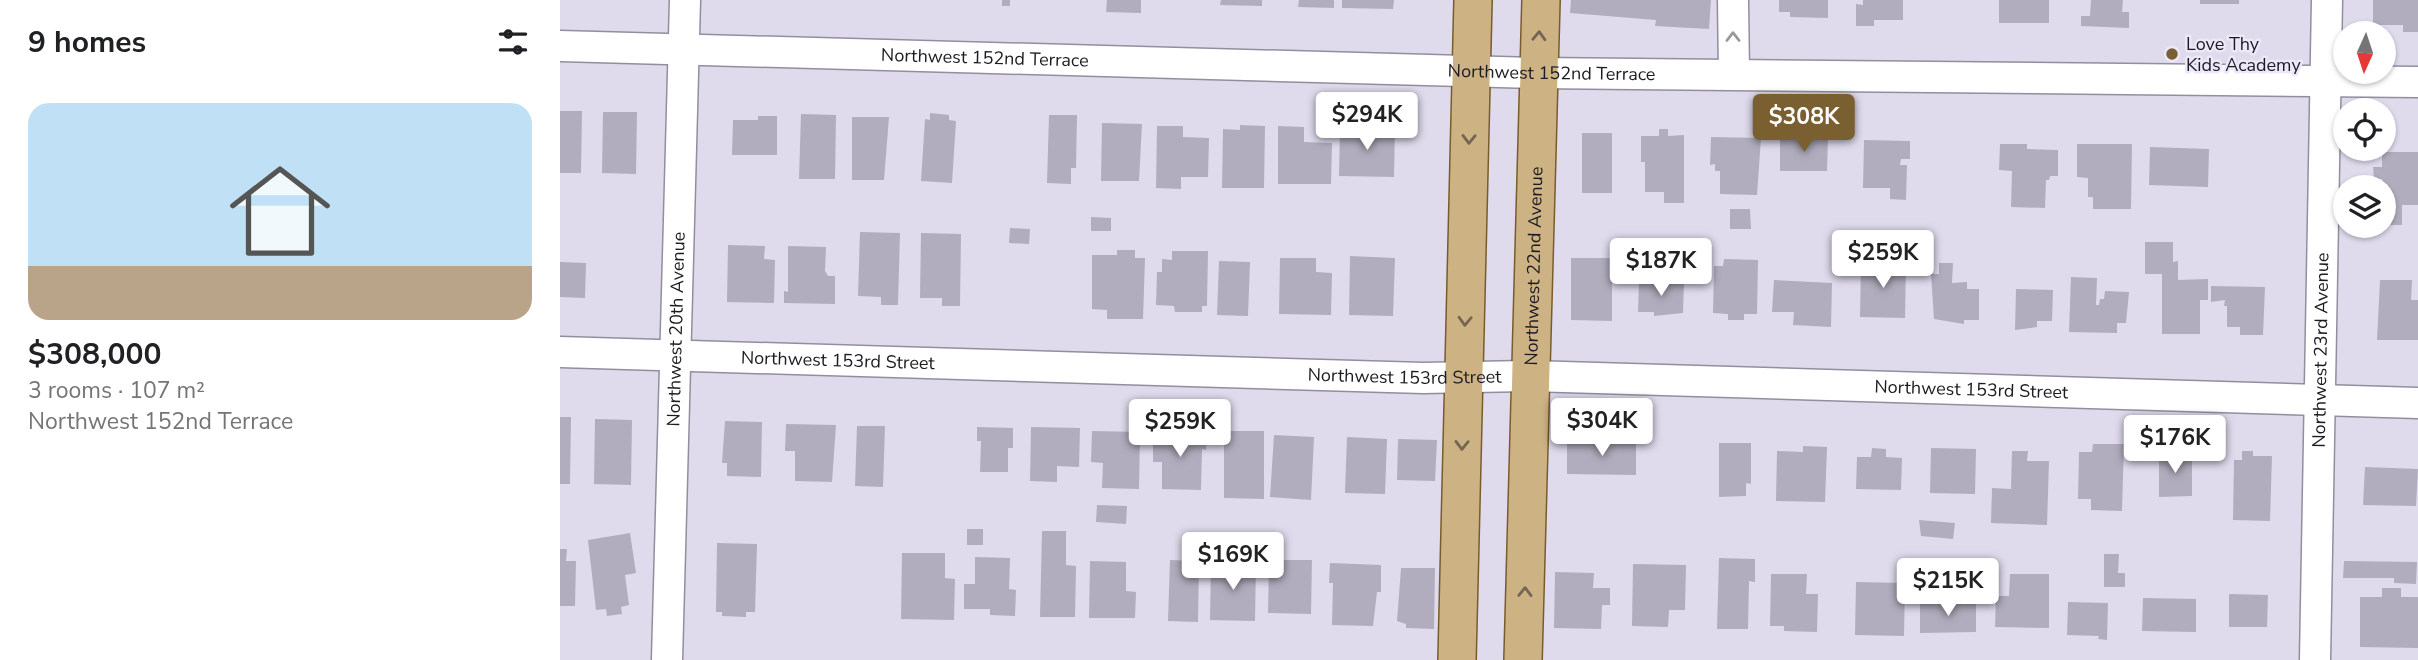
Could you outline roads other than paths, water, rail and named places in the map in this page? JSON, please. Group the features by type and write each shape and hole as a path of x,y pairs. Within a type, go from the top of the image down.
{"main road":[{"path":"1457,660 1473,0"},
{"name":"Northwest 22nd Avenue","path":"1523,660 1541,0"}],"street":[{"name":"Northwest 20th Avenue","path":"667,660 685,0"},
{"path":"1733,0 1734,74"},
{"name":"Northwest 23rd Avenue","path":"2315,660 2328,0"},
{"name":"Northwest 152nd Terrace","path":"560,46 1537,73 2418,82"},
{"name":"Northwest 153rd Street","path":"560,352 1463,377 1530,376 2418,403"}],"place":[{"name":"Love Thy Kids Academy","path":"2172,54"}]}
